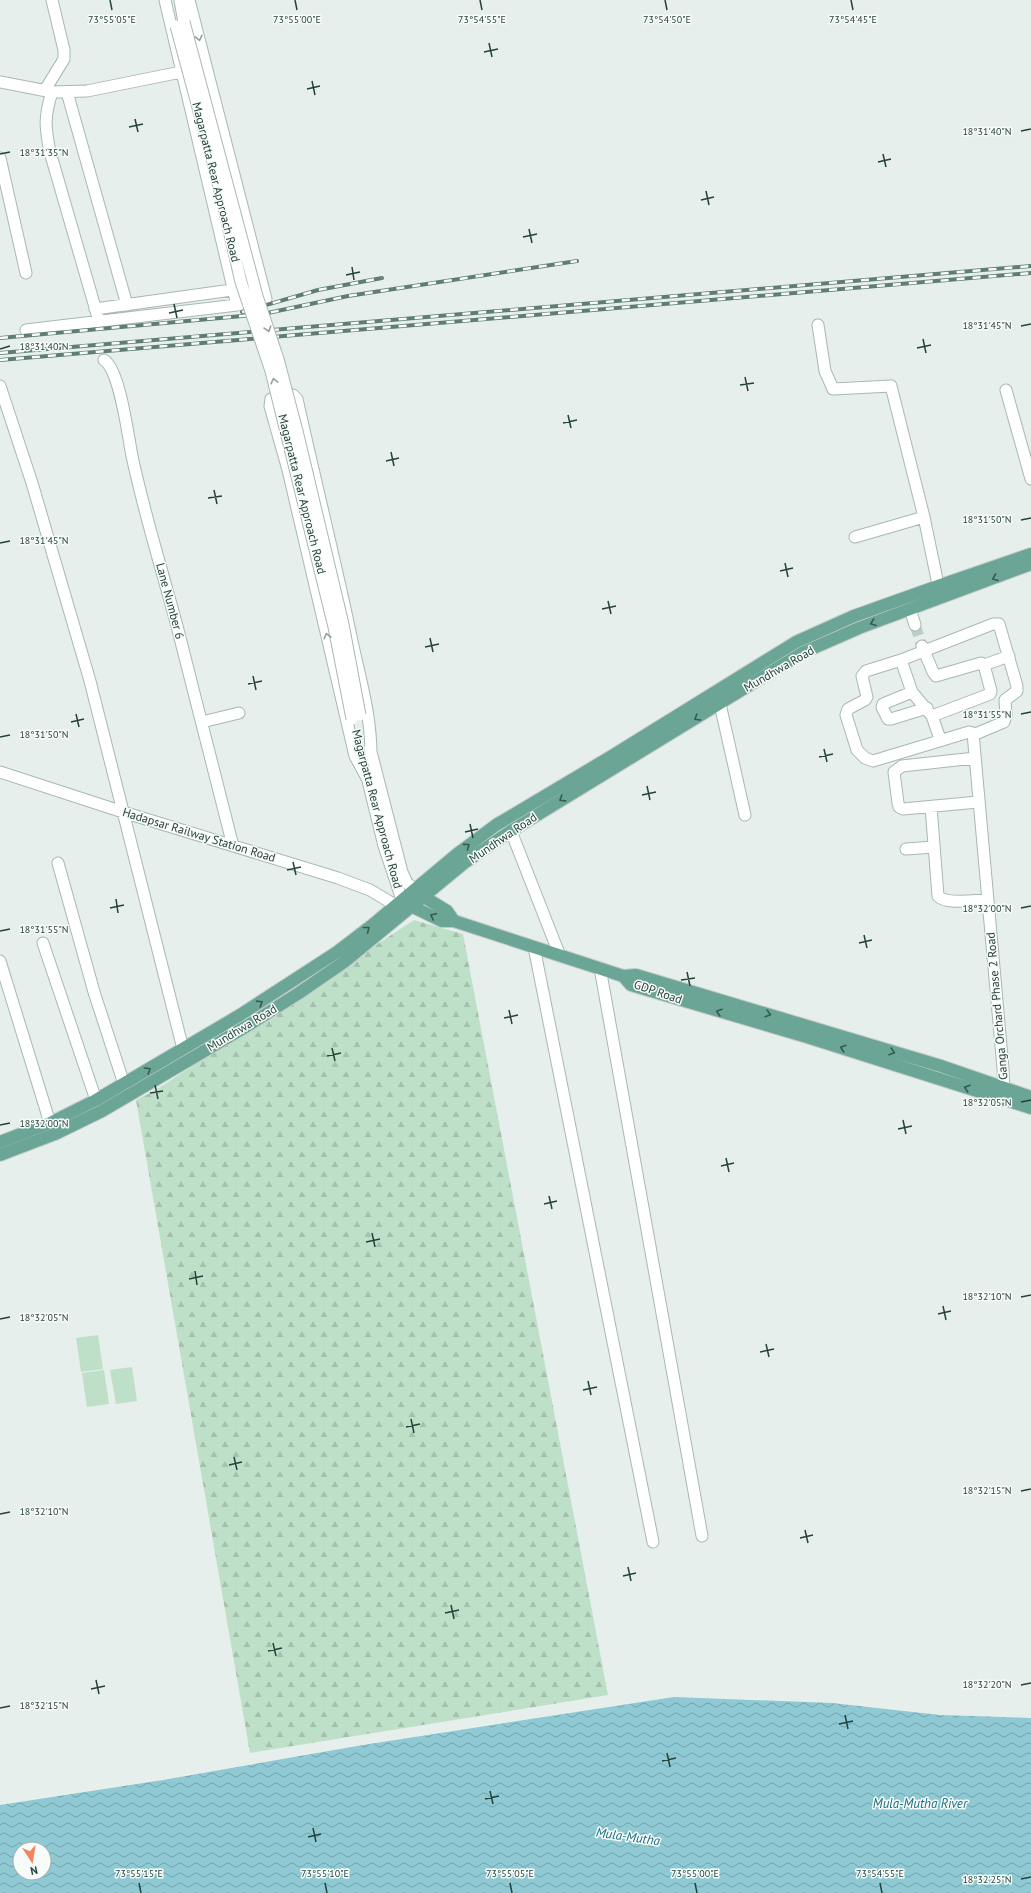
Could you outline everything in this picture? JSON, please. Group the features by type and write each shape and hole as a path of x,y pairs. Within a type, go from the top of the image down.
{"main road":[{"name":"Mundhwa Road","path":"0,1155 55,1134 103,1101 124,1084 292,983 337,952 457,854 496,825 570,779 612,756 796,642 854,616 1031,554"},
{"name":"Mundhwa Road","path":"0,1142 103,1101 247,1026 344,962 413,907 464,863 511,831 802,653 859,628 1031,564"},
{"path":"796,642 802,653"},
{"path":"570,779 577,790"},
{"name":"Magarpatta Rear Approach Road","path":"424,897 447,911 454,921"},
{"name":"Magarpatta Rear Approach Road","path":"413,907 442,920 454,921"},
{"name":"GDP Road","path":"454,921 623,976 631,985 1004,1094 1031,1108"},
{"path":"1004,1094 1031,1097"}],"street":[{"path":"52,0 64,50 64,59 49,91 46,116 46,133 98,322"},
{"path":"165,0 232,290 237,305"},
{"name":"Magarpatta Rear Approach Road","path":"171,0 180,24 258,296 278,359 298,436 342,624 356,717 368,780 398,903 413,907"},
{"name":"Magarpatta Rear Approach Road","path":"180,0 180,24"},
{"path":"26,330 237,305 263,301 266,299 253,254 189,0"},
{"path":"0,82 49,91 87,91 181,72"},
{"path":"68,92 127,305"},
{"path":"0,158 26,273"},
{"path":"95,309 232,290"},
{"path":"818,325 825,371 833,389 891,386 924,517 940,598"},
{"name":"Lane Number 6","path":"104,360 109,363 113,369 117,383 134,467 202,722 233,846"},
{"path":"0,386 32,483 90,681 183,1049"},
{"path":"1006,390 1031,479"},
{"path":"368,780 355,756 288,470 270,406 271,399 274,398 293,395 297,399 367,707 371,731 371,754"},
{"path":"855,537 924,517"},
{"path":"910,609 915,625"},
{"path":"993,624 999,624 1009,656 1017,691 1005,700 1006,715 1004,722 973,735 969,732 940,739 873,761 866,758 857,750 846,715 848,708 865,700 867,697 862,676 866,671 900,660 923,648 993,624"},
{"path":"923,648 936,676 977,662 984,665 1009,656"},
{"path":"900,660 912,692 929,712 940,739"},
{"path":"912,692 883,704 882,707 888,719 929,712 990,694 992,691 991,686 984,665"},
{"path":"720,704 746,815"},
{"path":"202,722 239,714"},
{"name":"Magarpatta Rear Approach Road","path":"356,717 371,754 402,872 407,883 424,897"},
{"name":"Ganga Orchard Phase 2 Road","path":"973,735 1004,1094"},
{"path":"975,758 897,768 894,772 899,807 903,809 978,802"},
{"name":"Hadapsar Railway Station Road","path":"0,772 123,812 338,878 370,890 398,903"},
{"path":"931,807 937,892 941,900 948,902 987,900"},
{"path":"511,831 560,956"},
{"path":"906,849 934,847"},
{"path":"58,863 94,992 124,1084"},
{"path":"43,943 103,1101"},
{"path":"534,947 653,1542"},
{"path":"0,961 50,1123"},
{"path":"600,968 702,1536"}],"green space":[{"path":"414,920 463,934 608,1695 250,1753 136,1100 156,1090"},
{"path":"98,1335 103,1369 81,1372 76,1338"},
{"path":"132,1367 137,1401 116,1404 110,1370"},
{"path":"104,1370 109,1404 87,1407 82,1373"}],"water":[{"path":"674,1697 832,1703 940,1715 1031,1718 1031,1893 0,1893 0,1805 163,1780 363,1745"}],"tunnel":[{"path":"915,625 922,646"}],"railway":[{"path":"0,338 263,314 348,296 577,261"},
{"path":"0,353 1031,266"},
{"path":"0,360 1031,273"},
{"path":"242,312 318,290 382,278"}],"water label":[{"name":"Mula-Mutha River","path":"920,1803"},
{"name":"Mula-Mutha","path":"628,1836"}]}
